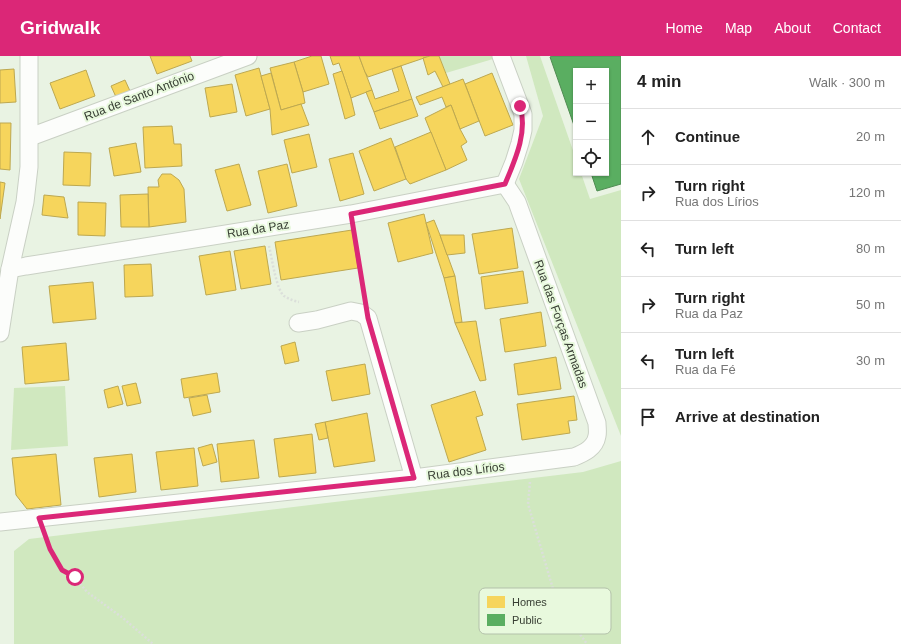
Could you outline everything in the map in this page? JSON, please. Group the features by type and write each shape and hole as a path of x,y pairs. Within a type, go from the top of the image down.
{"street":[{"path":"0,333 10,269 25,202 29,167 29,56"},
{"name":"Rua de Santo António","path":"30,137 209,63 248,56"},
{"path":"501,56 523,114 520,143 505,184"},
{"name":"Rua da Paz","path":"10,269 351,214 505,184"},
{"name":"Rua das Forças Armadas","path":"505,184 517,202 597,423 597,436 594,445 584,453 574,457"},
{"path":"298,323 317,320 351,311 361,313 368,318 414,478"},
{"name":"Rua dos Lírios","path":"0,522 414,478 574,457"}],"path":[{"path":"351,214 368,318"},
{"path":"266,228 278,287"},
{"path":"534,463 530,479 528,504 553,588"},
{"path":"39,518 50,549 62,570 75,577 87,592 123,618 153,644"},
{"path":"580,634 587,644"}],"green space":[{"path":"439,56 492,56 493,59 446,73"},
{"path":"526,56 540,56 573,150 573,176 582,176 590,199 621,190 621,436 519,179 543,116"},
{"path":"65,386 68,446 11,450 14,388"},
{"path":"621,461 621,644 14,644 14,551 29,539 583,472"}],"building: Homes":[{"path":"150,56 190,56 192,61 157,74"},
{"path":"312,56 321,56 329,84 303,92 294,62"},
{"path":"330,56 359,56 372,90 351,98 339,63 333,65"},
{"path":"359,56 430,56 368,77"},
{"path":"439,56 450,84 443,87 435,71 428,75 423,58"},
{"path":"294,62 305,103 281,110 270,68"},
{"path":"401,66 412,99 374,112 366,92 372,90 375,99 399,91 392,69"},
{"path":"259,68 270,109 246,116 235,75"},
{"path":"14,69 16,102 0,103 0,70"},
{"path":"86,70 95,96 60,109 50,83"},
{"path":"342,71 355,115 345,119 333,74"},
{"path":"271,73 281,110 301,104 309,125 272,135 270,109 261,76"},
{"path":"492,73 513,125 485,136 465,84"},
{"path":"463,79 479,121 460,129 451,105 446,107 442,97 420,105 416,97"},
{"path":"125,80 130,91 116,97 111,86"},
{"path":"232,84 237,112 210,117 205,88"},
{"path":"412,99 418,116 380,129 374,112"},
{"path":"451,105 460,129 467,142 461,146 467,160 446,170 425,118"},
{"path":"0,123 11,123 10,170 0,169"},
{"path":"172,126 174,144 181,144 182,166 145,168 143,127"},
{"path":"431,132 446,170 410,184 406,179 395,147"},
{"path":"309,134 317,167 292,173 284,140"},
{"path":"391,138 406,179 374,191 359,151"},
{"path":"136,143 141,172 114,176 109,148"},
{"path":"64,152 91,153 90,186 63,185"},
{"path":"353,153 364,194 340,201 329,159"},
{"path":"239,164 251,205 227,211 215,170"},
{"path":"287,164 297,206 268,213 258,171"},
{"path":"162,174 171,174 179,180 184,189 186,222 149,227 148,187 159,187 158,180"},
{"path":"0,182 5,183 0,219"},
{"path":"148,194 149,227 121,227 120,195"},
{"path":"44,195 64,197 68,218 42,215"},
{"path":"78,202 106,203 105,236 78,235"},
{"path":"424,214 433,253 398,262 388,223"},
{"path":"434,220 455,276 444,278 426,223"},
{"path":"512,228 518,268 479,274 472,234"},
{"path":"352,230 358,268 281,280 275,242"},
{"path":"440,235 464,235 465,253 447,255"},
{"path":"265,246 271,284 241,289 234,251"},
{"path":"230,251 236,290 206,295 199,256"},
{"path":"151,264 153,296 125,297 124,265"},
{"path":"523,271 528,303 485,309 481,277"},
{"path":"455,276 462,322 455,323 444,278"},
{"path":"93,282 96,319 53,323 49,286"},
{"path":"541,312 546,346 505,352 500,319"},
{"path":"476,321 486,380 480,381 455,323"},
{"path":"295,342 299,361 285,364 281,346"},
{"path":"66,343 69,380 25,384 22,347"},
{"path":"556,357 561,389 518,395 514,364"},
{"path":"365,364 370,394 332,401 326,371"},
{"path":"217,373 220,392 184,398 181,379"},
{"path":"136,383 141,403 127,406 122,386"},
{"path":"118,386 123,404 108,408 104,390"},
{"path":"475,391 483,415 476,417 486,450 449,462 431,405"},
{"path":"207,395 211,412 193,416 189,398"},
{"path":"574,396 577,420 568,421 570,433 522,440 517,404"},
{"path":"367,413 375,461 334,467 325,422"},
{"path":"325,422 328,438 319,440 315,424"},
{"path":"312,434 316,473 279,477 274,439"},
{"path":"254,440 259,478 221,482 217,444"},
{"path":"212,444 217,462 203,466 198,448"},
{"path":"194,448 198,486 161,490 156,452"},
{"path":"56,454 61,505 27,509 16,495 12,458"},
{"path":"132,454 136,492 99,497 94,458"}],"building: Public":[{"path":"621,56 621,184 597,191 592,176 609,176 609,68 573,68 573,122 550,57"}],"route":[{"path":"75,577 62,570 50,549 39,518 414,478 368,318 351,214 505,184 520,143 523,122 523,114 520,106"}]}
